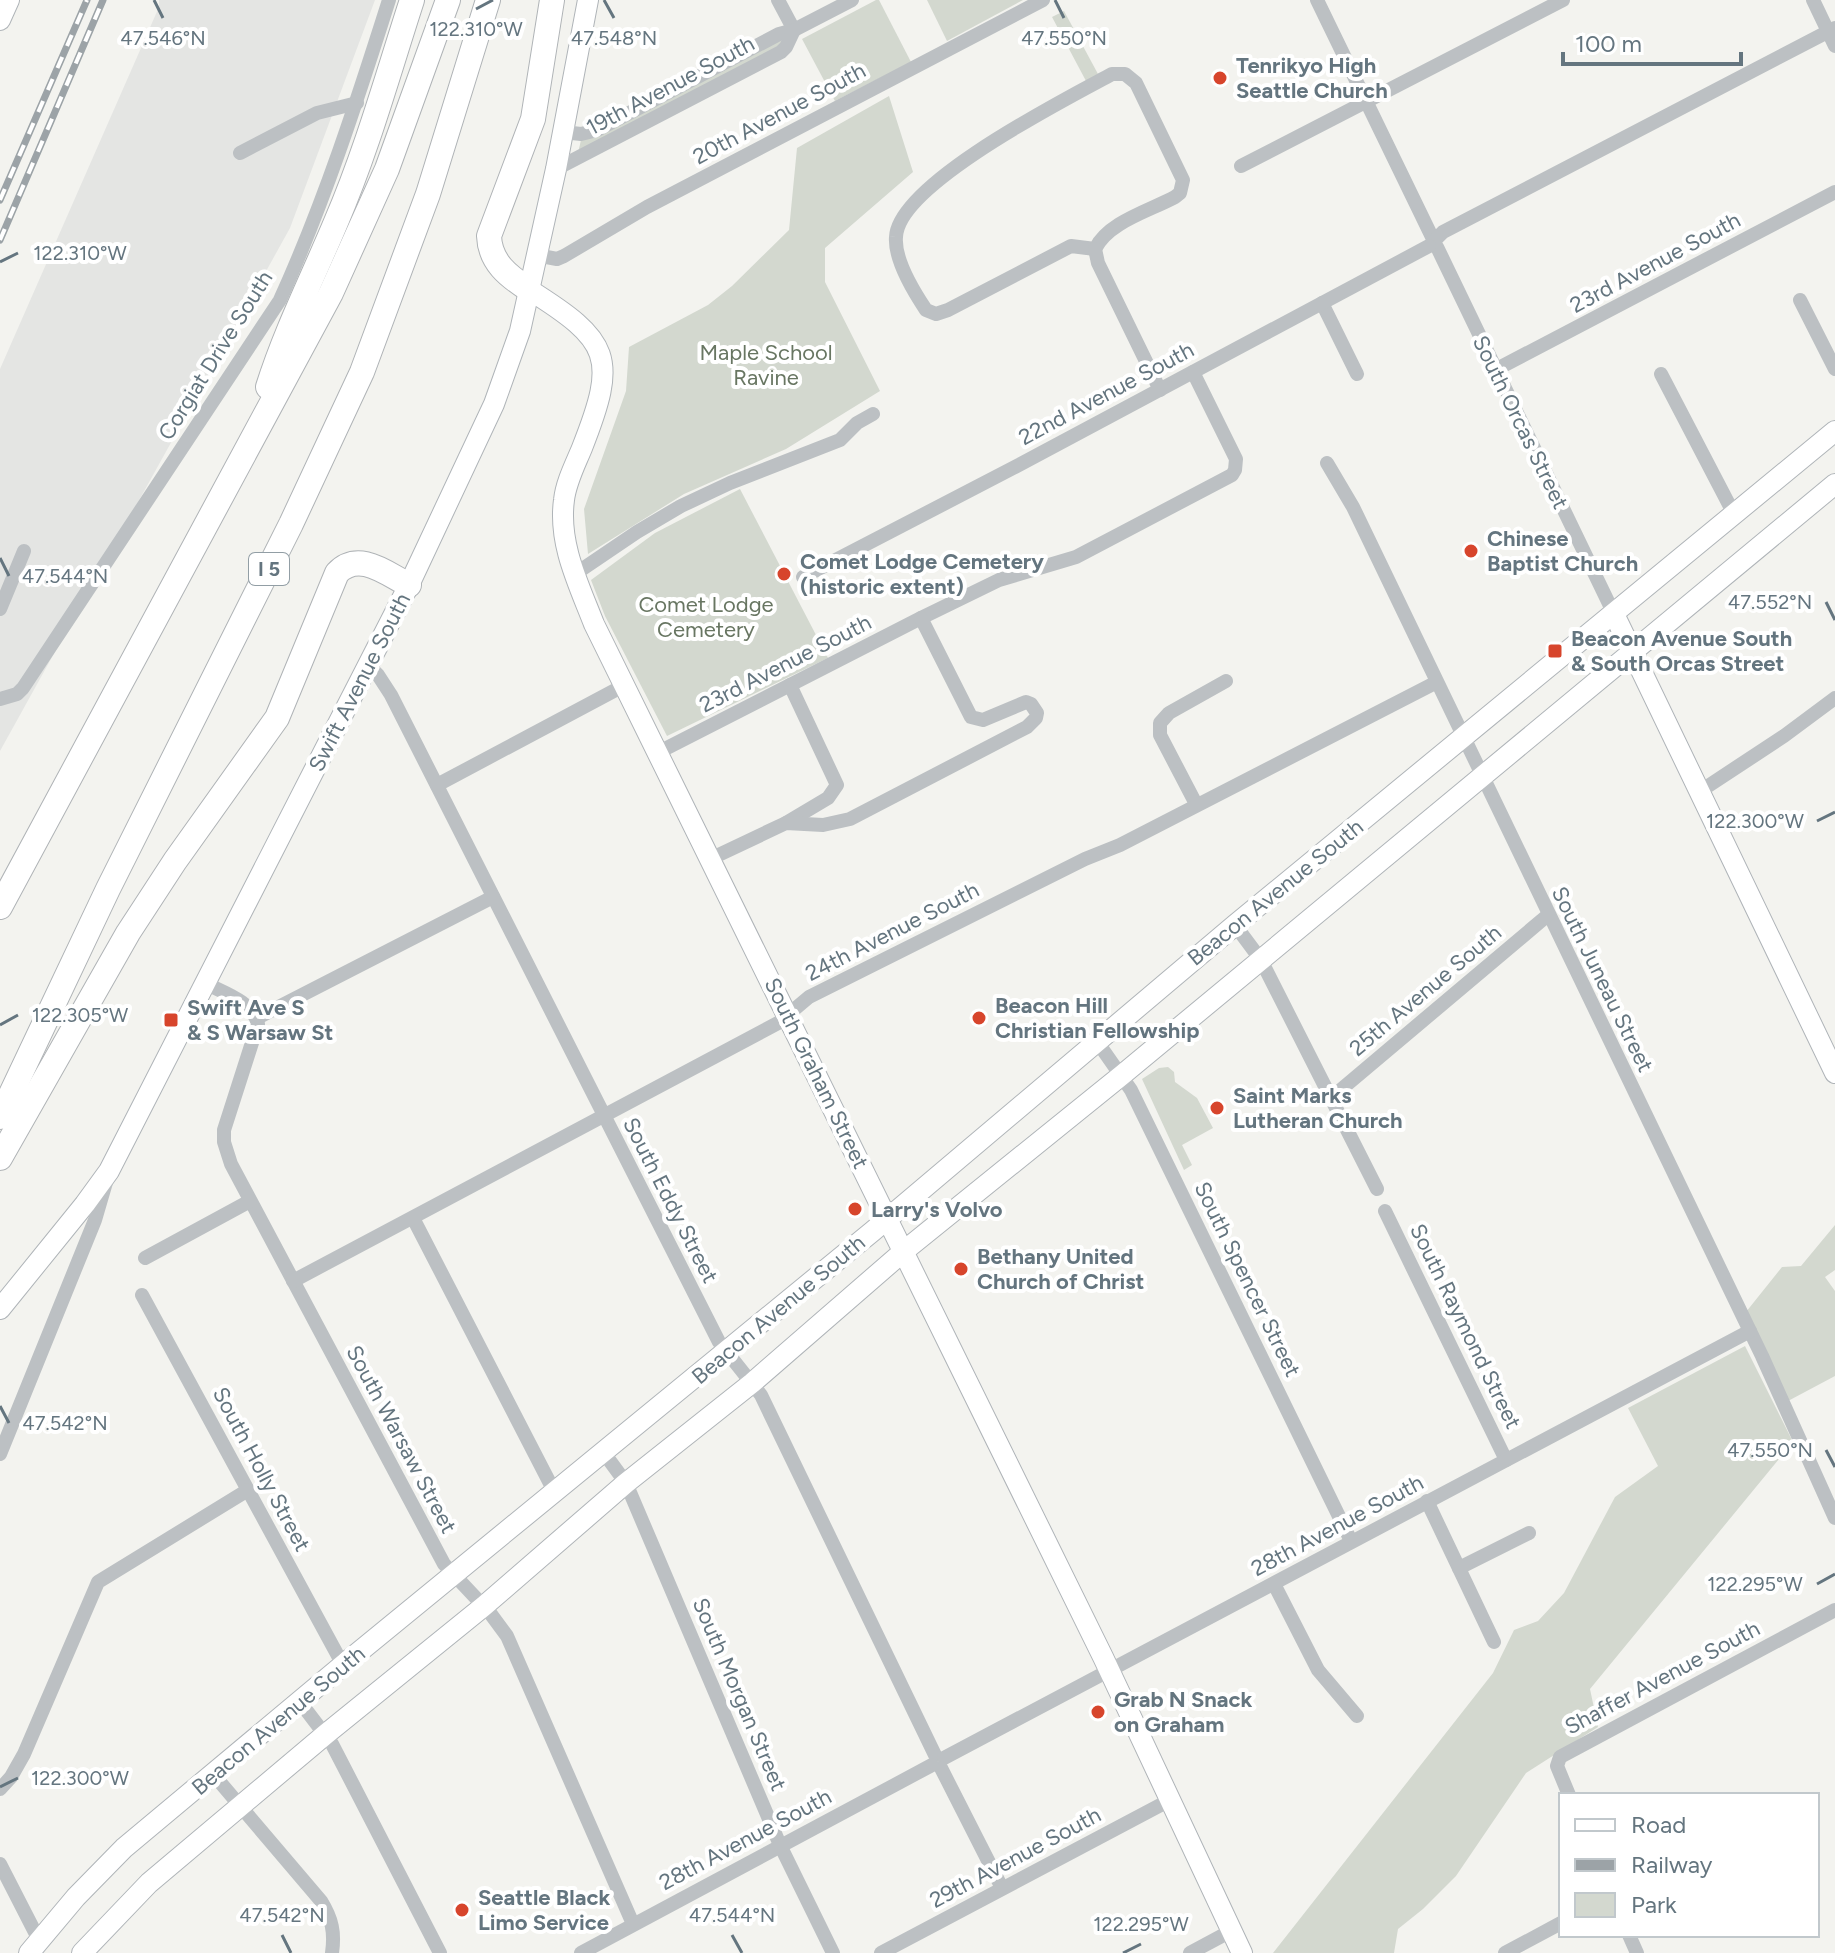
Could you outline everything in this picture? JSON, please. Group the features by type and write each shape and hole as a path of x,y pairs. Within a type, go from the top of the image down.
{"highway":[{"path":"250,441 281,345 362,155 412,0"},
{"path":"0,907 331,293 387,169 448,0"},
{"name":"I 5","path":"0,1117 108,889 291,524 362,372 428,194 488,0"},
{"path":"528,289 511,278 498,264 489,236 533,119 552,0"},
{"path":"0,1158 128,933 277,718 337,573 349,564 364,563 409,585"}],"main road":[{"path":"0,20 9,0"},
{"name":"Swift Avenue South","path":"0,1309 109,1171 409,585 494,404 520,331 556,169 588,0"},
{"name":"South Graham Street","path":"528,289 574,318 587,331 596,346 602,370 598,406 564,498 565,543 623,686 788,1014 1110,1671 1242,1953"},
{"name":"Beacon Avenue South","path":"34,1946 124,1848 1835,431"},
{"name":"Beacon Avenue South","path":"82,1953 149,1883 326,1734 484,1606 626,1483 752,1383 904,1251 1122,1075 1835,484"},
{"name":"South Orcas Street","path":"1614,614 1834,1067"}],"street":[{"name":"Corgiat Drive South","path":"4,698 23,688 280,300 357,103 389,0"},
{"path":"778,0 794,30"},
{"name":"19th Avenue South","path":"563,132 581,134 597,130 779,34 794,30 852,0"},
{"name":"20th Avenue South","path":"536,255 557,259 564,256 647,207 1043,0"},
{"name":"South Orcas Street","path":"1317,0 1614,614"},
{"path":"1241,166 1563,0"},
{"path":"1813,0 1833,35"},
{"name":"19th Avenue South","path":"556,169 781,52 794,30"},
{"name":"22nd Avenue South","path":"803,577 1322,303 1434,242 1443,232 1833,35"},
{"path":"1095,249 1071,246 948,310 931,313 923,305 900,260 895,239 901,218 922,195 1001,136 1112,74 1125,74 1136,83 1183,185 1175,197 1104,234 1095,249 1098,263 1160,390"},
{"path":"240,153 317,113 357,103"},
{"name":"23rd Avenue South","path":"1495,370 1835,192"},
{"path":"1800,300 1835,369"},
{"path":"1322,303 1357,374"},
{"name":"23rd Avenue South","path":"657,753 999,580 1076,557 1227,478 1235,470 1236,459 1193,372"},
{"path":"1661,374 1735,516"},
{"path":"575,574 681,506 730,483 840,440 857,423 873,414"},
{"name":"South Juneau Street","path":"1327,463 1353,507 1435,683 1750,1331 1835,1518"},
{"path":"0,609 24,551"},
{"path":"786,823 823,825 850,819 1033,723 1037,713 1026,702 983,720 976,720 968,714 921,618"},
{"name":"South Eddy Street","path":"367,664 384,683 726,1352 761,1395 1002,1888"},
{"path":"1196,804 1160,735 1160,723 1169,713 1226,681"},
{"name":"24th Avenue South","path":"293,1281 778,1023 809,997 1085,859 1120,845 1435,683"},
{"path":"710,859 786,823 828,798 837,785 790,685"},
{"path":"437,785 623,686"},
{"path":"1699,792 1835,698"},
{"path":"205,983 248,1006 257,1018 493,897"},
{"name":"25th Avenue South","path":"1331,1098 1548,915"},
{"path":"1235,925 1261,960 1377,1189"},
{"name":"South Warsaw Street","path":"257,1018 258,1029 224,1130 226,1152 437,1552 452,1575 484,1606 507,1636 633,1924"},
{"name":"South Spencer Street","path":"1096,1040 1122,1075 1351,1541"},
{"path":"0,1454 95,1220 109,1171"},
{"path":"145,1258 250,1201"},
{"name":"South Raymond Street","path":"1385,1211 1506,1460"},
{"path":"413,1218 555,1493"},
{"name":"South Holly Street","path":"142,1295 343,1665"},
{"name":"28th Avenue South","path":"581,1953 1750,1331"},
{"name":"South Morgan Street","path":"604,1453 626,1483 780,1845 833,1953"},
{"path":"0,1789 24,1754 98,1582 248,1490"},
{"path":"1427,1501 1494,1642"},
{"path":"1459,1568 1529,1533"},
{"path":"1274,1584 1318,1670 1357,1716"},
{"name":"Shaffer Avenue South","path":"1568,1793 1557,1766 1560,1757 1835,1610"},
{"path":"300,1702 326,1734 440,1953"},
{"path":"213,1774 321,1901 332,1925 332,1953"},
{"name":"29th Avenue South","path":"881,1953 1170,1800"},
{"path":"0,1864 34,1946"},
{"path":"1505,1953 1559,1924"},
{"path":"1190,1953 1231,1931"}],"shaded area":[{"path":"159,0 375,0 290,228 0,751 0,369 159,7"}],"green space":[{"path":"879,0 911,62 835,101 802,39"},
{"path":"927,0 1023,0 947,41"},
{"path":"1064,11 1098,74 1086,81 1052,17"},
{"path":"778,39 783,41 776,49 578,153 581,140"},
{"name":"Maple School Ravine","path":"889,96 913,172 825,248 825,282 880,391 786,449 684,494 588,554 584,509 626,391 629,347 708,305 732,286 789,230 797,148"},
{"name":"Comet Lodge Cemetery","path":"740,489 828,658 667,736 605,616 591,580 655,533"},
{"path":"1168,1067 1174,1072 1175,1082 1197,1098 1213,1128 1182,1145 1192,1165 1184,1170 1142,1079 1159,1068"},
{"path":"1835,1225 1835,1270 1825,1277 1835,1291 1835,1376 1788,1401 1746,1312 1782,1267 1801,1266"},
{"path":"1745,1346 1793,1442 1590,1689 1598,1727 1526,1773 1456,1876 1398,1929 1394,1953 1273,1953 1493,1673 1514,1630 1538,1621 1564,1593 1615,1497 1658,1466 1628,1408"}],"railway":[{"path":"0,200 87,0"},
{"path":"0,240 103,0"}],"place":[{"name":"Tenrikyo High Seattle Church","path":"1220,78"},
{"name":"Chinese Baptist Church","path":"1471,551"},
{"name":"Comet Lodge Cemetery (historic extent)","path":"784,574"},
{"name":"Beacon Avenue South & South Orcas Street","path":"1555,651"},
{"name":"Beacon Hill Christian Fellowship","path":"979,1018"},
{"name":"Swift Ave S & S Warsaw St","path":"171,1020"},
{"name":"Saint Marks Lutheran Church","path":"1217,1108"},
{"name":"Larry's Volvo","path":"855,1209"},
{"name":"Bethany United Church of Christ","path":"961,1269"},
{"name":"Grab N Snack on Graham","path":"1098,1712"},
{"name":"Seattle Black Limo Service","path":"462,1910"}]}
